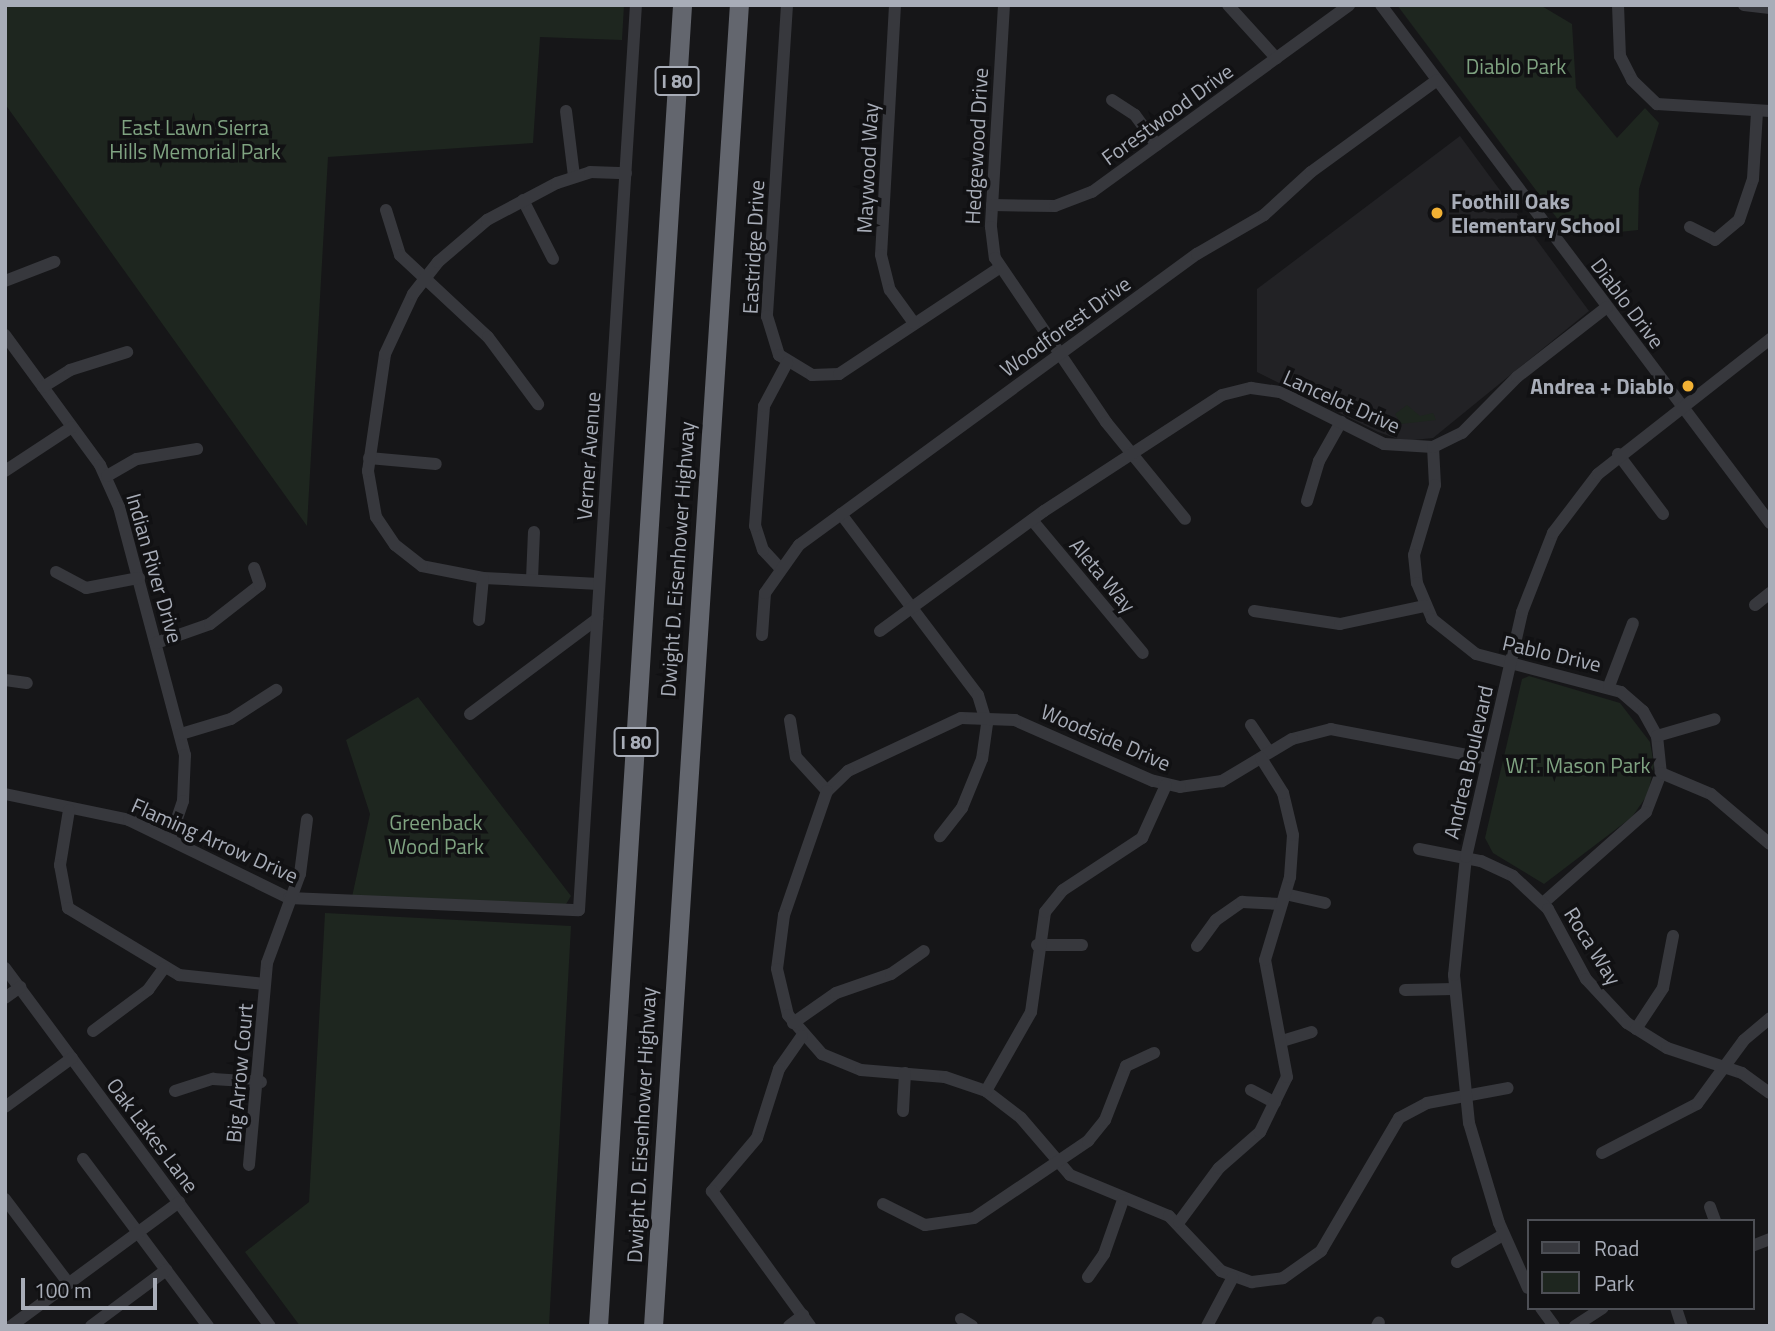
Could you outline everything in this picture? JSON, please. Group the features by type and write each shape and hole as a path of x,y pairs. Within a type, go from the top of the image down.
{"highway":[{"name":"Dwight D. Eisenhower Highway","path":"598,1326 682,5"},
{"name":"Dwight D. Eisenhower Highway","path":"653,1326 739,5"}],"street":[{"name":"Verner Avenue","path":"579,910 636,5"},
{"name":"Eastridge Drive","path":"787,5 767,316 772,343 787,363"},
{"name":"Maywood Way","path":"895,5 881,255 890,290 914,323"},
{"name":"Hedgewood Drive","path":"1004,5 992,205 999,268 1058,355 1185,519"},
{"path":"1228,5 1276,58"},
{"name":"Forestwood Drive","path":"992,205 1068,203 1157,145 1349,5"},
{"name":"Diablo Drive","path":"1381,5 1770,523"},
{"path":"1618,5 1620,56 1650,99 1666,106 1764,111 1753,179 1739,220 1715,240 1690,227"},
{"path":"1744,5 1770,8"},
{"name":"Woodforest Drive","path":"762,635 763,600 779,567 841,514 1197,254 1264,215 1311,172 1437,80"},
{"path":"1112,100 1135,115 1157,145"},
{"path":"566,111 574,176"},
{"path":"599,584 483,578 422,566 395,545 372,504 369,458 385,354 424,278 470,232 523,200 574,176 626,173"},
{"path":"523,200 553,259"},
{"path":"386,210 401,255 488,337 538,404"},
{"path":"5,281 54,262"},
{"path":"779,567 763,550 755,526 764,406 787,363 812,375 839,374 999,268"},
{"name":"Lancelot Drive","path":"880,631 1032,520 1134,456 1208,402 1236,390 1280,392 1398,448 1433,447 1462,433 1517,377 1607,307"},
{"name":"Indian River Drive","path":"7,341 107,476 139,578 181,734 185,786 170,839"},
{"name":"Andrea Boulevard","path":"1526,1284 1503,1235 1464,1097 1454,989 1466,857 1510,663 1544,552 1577,498 1618,454 1681,405 1767,346"},
{"path":"43,387 69,370 127,352"},
{"path":"1307,501 1319,461 1341,422"},
{"path":"5,471 72,427"},
{"name":"Pablo Drive","path":"1433,447 1435,485 1414,555 1425,606 1463,648 1510,663 1609,686 1638,705 1657,736 1661,772 1654,800 1636,824 1543,903"},
{"path":"107,476 137,459 197,449"},
{"path":"1618,454 1663,514"},
{"path":"369,458 436,464"},
{"path":"841,514 911,609 971,681 984,715 977,776 940,836"},
{"name":"Aleta Way","path":"1032,520 1143,653"},
{"path":"532,579 534,532"},
{"path":"156,642 210,624 260,585 254,568"},
{"path":"56,572 86,588 139,578"},
{"path":"479,620 483,578"},
{"path":"1755,605 1770,593"},
{"path":"1254,611 1340,624 1425,606"},
{"path":"470,714 597,619"},
{"path":"1609,686 1633,623"},
{"path":"5,680 27,683"},
{"path":"181,734 231,719 276,690"},
{"path":"984,715 948,722 861,764 827,791 779,934 779,987 793,1023 802,1036 848,1067 945,1077 986,1091 1021,1118 1056,1163 1090,1188 1179,1222 1233,1277 1278,1280 1316,1256 1399,1118 1421,1104 1508,1088"},
{"name":"Woodside Drive","path":"984,715 1022,722 1166,785 1215,783 1305,734 1344,729 1488,759"},
{"path":"790,719 803,769 827,791"},
{"path":"1657,736 1715,719"},
{"path":"1179,1222 1219,1168 1260,1132 1288,1070 1265,974 1292,863 1291,820 1251,725"},
{"path":"1661,772 1711,794 1770,844"},
{"path":"986,1091 1027,1026 1037,945 1049,906 1142,838 1166,785"},
{"name":"Flaming Arrow Drive","path":"5,794 69,810 129,820 289,898 579,910"},
{"path":"69,810 60,865 68,908 164,968 201,980 265,984"},
{"name":"Big Arrow Court","path":"249,1165 261,1082 265,984 274,931 300,874 307,819"},
{"name":"Roca Way","path":"1419,849 1466,857 1513,876 1543,903 1586,979 1636,1029 1667,1048 1727,1068 1770,1093"},
{"path":"1197,946 1216,920 1242,902 1282,899 1325,903"},
{"path":"1636,1029 1666,982 1673,936"},
{"path":"1037,945 1082,945"},
{"path":"793,1023 836,993 891,974 923,951"},
{"name":"Oak Lakes Lane","path":"5,968 270,1326"},
{"path":"93,1031 148,990 164,968"},
{"path":"5,998 20,988"},
{"path":"1405,990 1454,989"},
{"path":"1602,1153 1684,1114 1727,1068 1744,1040 1770,1018"},
{"path":"1282,1041 1312,1032"},
{"path":"789,1326 807,1320 712,1191 751,1145 768,1117 779,1069 802,1036"},
{"path":"883,1204 911,1221 954,1225 987,1211 1097,1132 1126,1066 1154,1053"},
{"path":"5,1107 72,1058"},
{"path":"903,1111 905,1073"},
{"path":"175,1091 213,1079 261,1082"},
{"path":"1251,1090 1275,1103"},
{"path":"83,1159 208,1326"},
{"path":"5,1199 69,1284"},
{"path":"1088,1277 1104,1254 1122,1200"},
{"path":"11,1326 179,1202"},
{"path":"1710,1207 1715,1219"},
{"path":"1457,1262 1503,1235"},
{"path":"91,1326 166,1270"},
{"path":"1208,1326 1233,1277"},
{"path":"1542,1310 1554,1326"},
{"path":"1575,1326 1600,1310"}],"shaded area":[{"name":"Foothill Oaks Elementary School","path":"1460,136 1589,311 1433,438 1404,441 1378,432 1257,372 1257,289"}],"green space":[{"name":"East Lawn Sierra Hills Memorial Park","path":"5,5 624,5 622,40 540,37 533,143 328,157 307,526 5,104"},
{"name":"Diablo Park","path":"1397,5 1540,5 1572,24 1576,88 1617,138 1645,108 1659,123 1639,189 1638,230 1619,232 1613,223 1600,224 1584,214 1565,229"},
{"path":"1407,405 1420,416 1433,413 1436,420 1401,424 1395,414"},
{"name":"W.T. Mason Park","path":"1529,676 1620,703 1650,742 1654,765 1648,794 1632,817 1544,884 1493,853 1485,838 1522,679"},
{"name":"Greenback Wood Park","path":"418,697 571,896 563,909 352,897 370,814 346,740"},
{"path":"325,913 571,926 549,1326 300,1326 245,1252 309,1202"}],"place":[{"name":"Foothill Oaks Elementary School","path":"1437,213"},
{"name":"Andrea + Diablo","path":"1688,386"}]}
